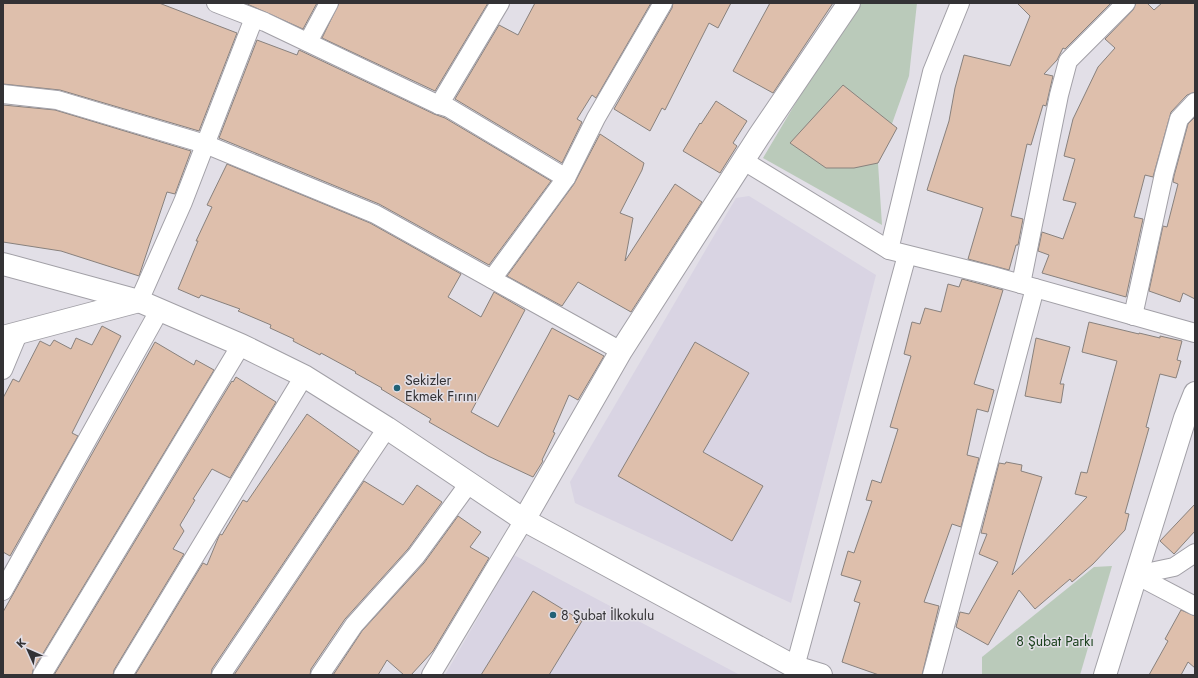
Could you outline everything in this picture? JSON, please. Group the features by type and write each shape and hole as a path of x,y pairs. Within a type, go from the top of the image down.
{"street":[{"path":"216,3 308,42 439,105 449,108 566,178"},
{"path":"308,42 329,3"},
{"path":"439,105 500,3"},
{"path":"492,279 566,178 596,118 663,3"},
{"path":"431,675 524,520 622,351 744,161 849,3"},
{"path":"932,675 1028,286 1057,102 1068,61 1126,3"},
{"path":"889,250 932,72 958,4"},
{"path":"139,301 183,202 254,18"},
{"path":"3,94 57,100 205,144 375,214 622,351"},
{"path":"1133,316 1164,174 1179,119 1195,102"},
{"path":"744,161 889,250 1028,286 1195,333"},
{"path":"798,671 907,255"},
{"path":"3,264 139,301 159,311 241,345 304,376 470,482 524,520 798,671 821,675"},
{"path":"3,370 11,336 139,301"},
{"path":"3,591 159,311"},
{"path":"42,675 241,345"},
{"path":"123,675 304,376"},
{"path":"1105,675 1185,418 1195,393"},
{"path":"221,675 387,428"},
{"path":"320,675 354,625 416,556 470,482"},
{"path":"1136,575 1174,567 1195,553"},
{"path":"1136,575 1195,606"}],"shaded area":[{"path":"749,196 876,275 791,603 575,503 570,482 736,198"},
{"name":"8 Şubat İlkokulu","path":"514,555 740,675 445,675"}],"green space":[{"path":"855,3 917,3 909,76 878,163 882,225 763,158"},
{"name":"8 Şubat Parkı","path":"1112,566 1080,675 982,675 982,657 1094,567"}],"building":[{"path":"3,3 159,3 237,33 199,131 60,90 3,84"},
{"path":"245,3 317,3 303,29"},
{"path":"339,3 488,3 435,91 322,38"},
{"path":"535,3 651,3 596,98 592,95 577,119 582,122 562,163 455,99 499,25 518,35"},
{"path":"673,3 731,3 718,28 709,23 665,110 662,108 650,131 614,109 672,8"},
{"path":"770,3 833,3 773,93 733,71"},
{"path":"1017,3 1111,3 1065,49 1063,48 1057,60 1044,74 1053,76 1046,106 1043,105 1031,145 1027,144 1011,216 1023,219 1018,245 1016,245 1009,270 968,259 983,208 927,190 949,121 955,88 964,55 1010,66 1030,16"},
{"path":"1136,3 1147,3 1154,10 1162,3 1195,3 1195,92 1187,95 1171,112 1153,177 1145,175 1134,217 1143,219 1126,297 1042,273 1049,255 1038,251 1042,232 1063,239 1076,203 1063,200 1075,159 1064,156 1073,119 1098,67 1115,48 1105,39 1133,10"},
{"path":"257,40 297,55 299,50 445,118 551,181 489,265 379,204 219,138"},
{"path":"843,85 897,128 878,163 854,168 826,168 790,143"},
{"path":"716,101 747,121 733,143 737,146 720,173 683,151 700,123 701,124"},
{"path":"3,105 55,110 191,151 175,194 167,192 139,276 61,251 3,242"},
{"path":"1195,117 1195,299 1183,293 1180,302 1149,291 1163,226 1167,227 1178,184 1173,182 1174,176 1188,124"},
{"path":"600,134 644,163 642,170 620,213 633,218 625,261 675,184 702,202 631,312 578,282 562,306 507,276 574,184"},
{"path":"227,164 370,223 461,274 448,297 481,317 494,292 525,310 471,412 498,427 552,328 604,356 578,400 569,395 553,432 555,433 542,460 543,461 533,477 488,456 429,422 431,419 355,373 356,372 321,353 320,355 293,341 294,339 270,328 271,325 238,311 240,309 201,295 199,298 178,289 198,241 196,241 212,207 207,205"},
{"path":"962,279 1003,290 974,384 994,390 988,412 977,409 967,455 979,458 961,527 952,524 924,602 939,606 922,675 879,675 842,662 860,603 854,601 861,581 841,575 848,551 854,553 872,501 866,500 872,480 881,483 898,429 890,427 911,356 904,354 912,322 920,324 925,308 941,312 948,284 959,287"},
{"path":"1089,322 1139,334 1160,338 1160,336 1182,341 1177,360 1181,361 1176,378 1160,374 1146,427 1149,428 1125,513 1129,514 1125,530 1093,564 1072,582 1070,579 1035,609 1019,590 988,645 956,627 960,612 969,614 998,562 979,554 987,534 981,533 999,463 1005,464 1006,462 1022,465 1021,471 1042,477 1012,575 1087,497 1075,494 1081,472 1087,473 1117,361 1082,352"},
{"path":"102,326 121,336 72,433 78,436 10,556 3,552 3,398 13,379 19,382 40,341 50,346 54,340 71,349 76,338 92,345"},
{"path":"1036,338 1070,347 1060,384 1064,384 1061,403 1025,396"},
{"path":"155,342 194,365 196,360 214,370 33,670 32,675 3,675 3,612"},
{"path":"695,342 749,373 703,452 763,486 732,541 618,476"},
{"path":"236,377 276,402 230,478 212,469 193,499 195,500 180,525 184,531 173,549 184,554 114,670 113,675 54,675 232,381 233,382"},
{"path":"307,414 359,451 212,669 211,675 135,675 203,563 207,565 220,534 222,535 243,500 247,502"},
{"path":"364,481 403,505 417,485 442,502 408,549 345,619 311,669 310,675 234,675"},
{"path":"1195,504 1195,531 1174,554 1160,541"},
{"path":"458,516 481,532 470,547 489,558 433,651 411,675 404,675 387,660 378,675 333,675 362,631 424,563"},
{"path":"533,591 582,621 549,675 481,675"},
{"path":"1181,610 1195,616 1195,668 1188,662 1181,675 1149,675 1168,641 1165,639"}],"place":[{"name":"Sekizler Ekmek Fırını","path":"397,388"},
{"name":"8 Şubat İlkokulu","path":"553,615"}]}
